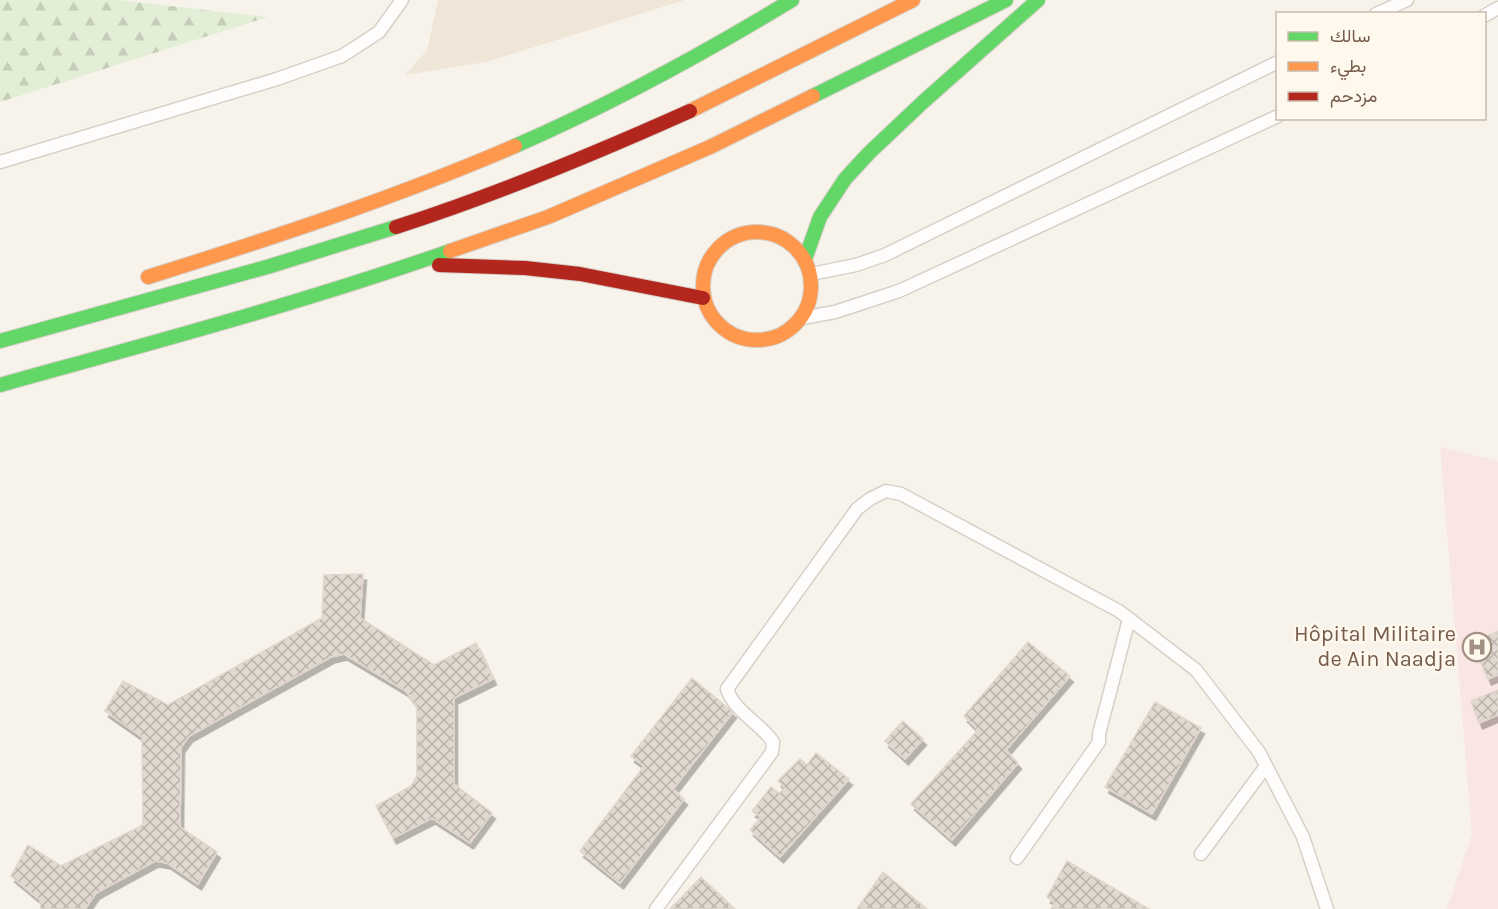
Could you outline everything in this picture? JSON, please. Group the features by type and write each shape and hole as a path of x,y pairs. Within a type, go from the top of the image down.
{"highway":[{"path":"132,282 375,203 463,169 633,90 704,52 792,0"},
{"path":"0,342 267,267 446,211 614,146 913,0"},
{"path":"0,385 278,308 413,266 548,217 710,147 1006,0"},
{"path":"805,259 820,217 853,170 923,102 1038,0"},
{"path":"752,232 768,232 795,247 805,259 810,274 812,289 809,304 802,318 791,329 777,337 747,340 732,335 719,326 710,314 703,298 702,284 705,268 712,254 723,243 752,232"},
{"path":"413,266 469,265 558,272 636,284 703,298"}],"lane":[{"path":"0,162 277,79 342,56 379,32 402,0"},
{"path":"1380,12 1407,0"},
{"path":"810,274 856,265 885,255 1276,63"},
{"path":"802,318 835,312 900,291 1276,117"},
{"path":"656,909 772,752 773,742 730,700 727,689 857,509 886,491 901,494 1109,605 1196,670 1259,752 1303,837 1327,909"},
{"path":"1017,858 1099,742 1099,734 1130,619"},
{"path":"1201,854 1266,766"}],"shaded area":[{"path":"438,0 685,0 486,62 405,75 427,50"},
{"name":"Hôpital Militaire de Ain Naadja","path":"1440,447 1498,461 1498,909 1447,909 1472,834"}],"green space":[{"path":"0,0 119,0 268,17 0,102"}],"building":[{"path":"363,574 360,618 434,665 476,643 493,679 454,698 454,784 492,813 470,843 432,818 393,838 376,806 411,786 417,776 417,706 406,691 344,654 331,657 189,736 181,747 180,827 217,852 198,884 167,863 155,861 96,893 85,909 41,909 40,900 11,876 28,845 61,866 143,825 142,737 105,711 123,681 168,705 322,618 324,575"},
{"path":"1498,631 1498,675 1488,679 1472,642"},
{"path":"1028,642 1070,676 1006,750 1018,763 952,840 911,804 978,730 964,716"},
{"path":"692,678 733,712 673,789 684,799 620,883 580,851 644,766 631,756"},
{"path":"1498,690 1498,715 1479,723 1471,701"},
{"path":"1155,702 1201,728 1152,814 1105,787"},
{"path":"903,721 923,739 905,759 885,741"},
{"path":"816,753 849,779 780,857 750,830 761,817 752,811 771,787 779,793 785,788 778,781 800,759 807,765"},
{"path":"1067,861 1149,909 1051,909 1055,903 1047,897"},
{"path":"883,872 927,909 857,909"},
{"path":"701,877 735,909 670,909"}],"traffic: fast":[{"path":"515,146 656,78 792,0"},
{"path":"813,96 1006,0"},
{"path":"805,259 820,217 845,179 923,102 1038,0"},
{"path":"0,341 267,267 396,227"},
{"path":"0,385 282,305 450,251"}],"traffic: slow":[{"path":"690,111 913,0"},
{"path":"450,251 548,217 710,147 813,96"},
{"path":"148,277 379,200 515,146"},
{"path":"757,232 778,236 795,248 807,265 811,286 807,307 795,324 778,336 757,340 736,336 719,324 707,307 703,286 707,265 719,248 736,236 757,232"}],"traffic: jam":[{"path":"396,227 544,173 690,111"},
{"path":"439,265 525,268 580,274 703,298"}],"place":[{"name":"Hôpital Militaire de Ain Naadja","path":"1477,647"}]}
